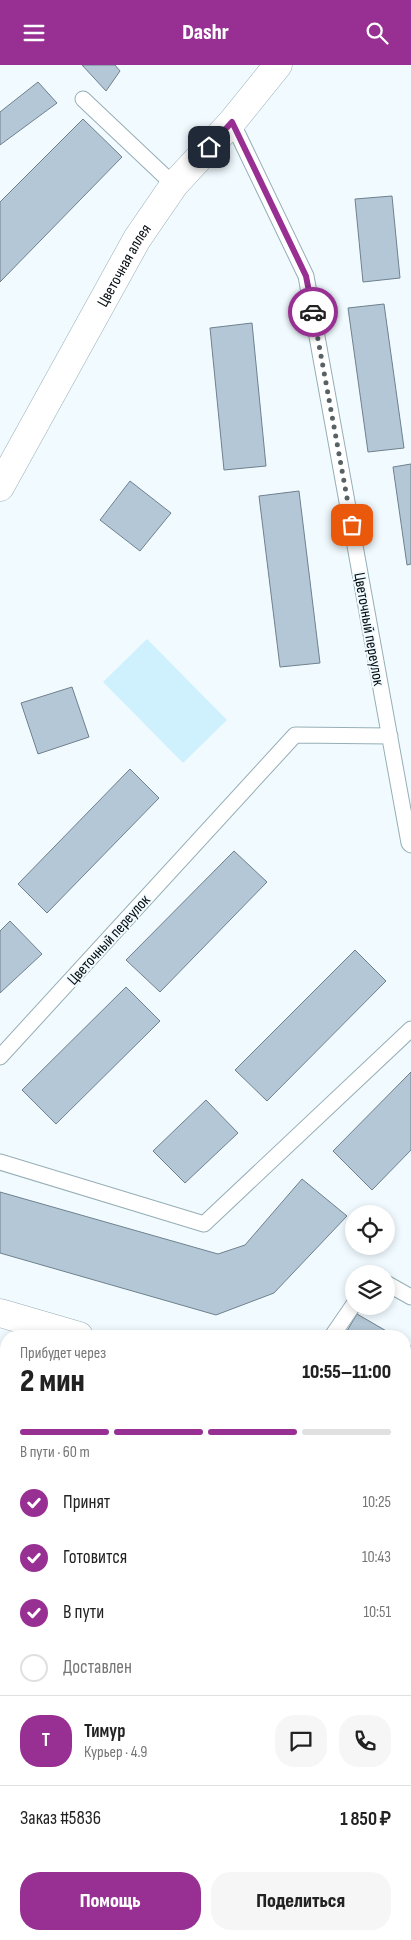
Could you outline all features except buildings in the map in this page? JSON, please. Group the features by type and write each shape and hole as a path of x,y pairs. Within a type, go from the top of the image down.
{"street":[{"name":"Цветочная аллея","path":"0,487 137,239 174,185 232,122 278,65"},
{"path":"0,1313 58,1330"}],"lane":[{"path":"83,99 174,185"},
{"name":"Цветочный переулок","path":"232,122 306,276 409,843 411,845"},
{"name":"Цветочный переулок","path":"0,1057 295,735 390,736"},
{"path":"0,1162 204,1224 411,1029"},
{"path":"395,1288 411,1297"},
{"path":"336,1330 346,1315"}],"shaded area":[{"path":"147,639 227,720 183,763 103,682"}],"way so far":[{"path":"313,312 352,525"}],"route":[{"path":"209,147 232,122 306,276 313,312"}]}
